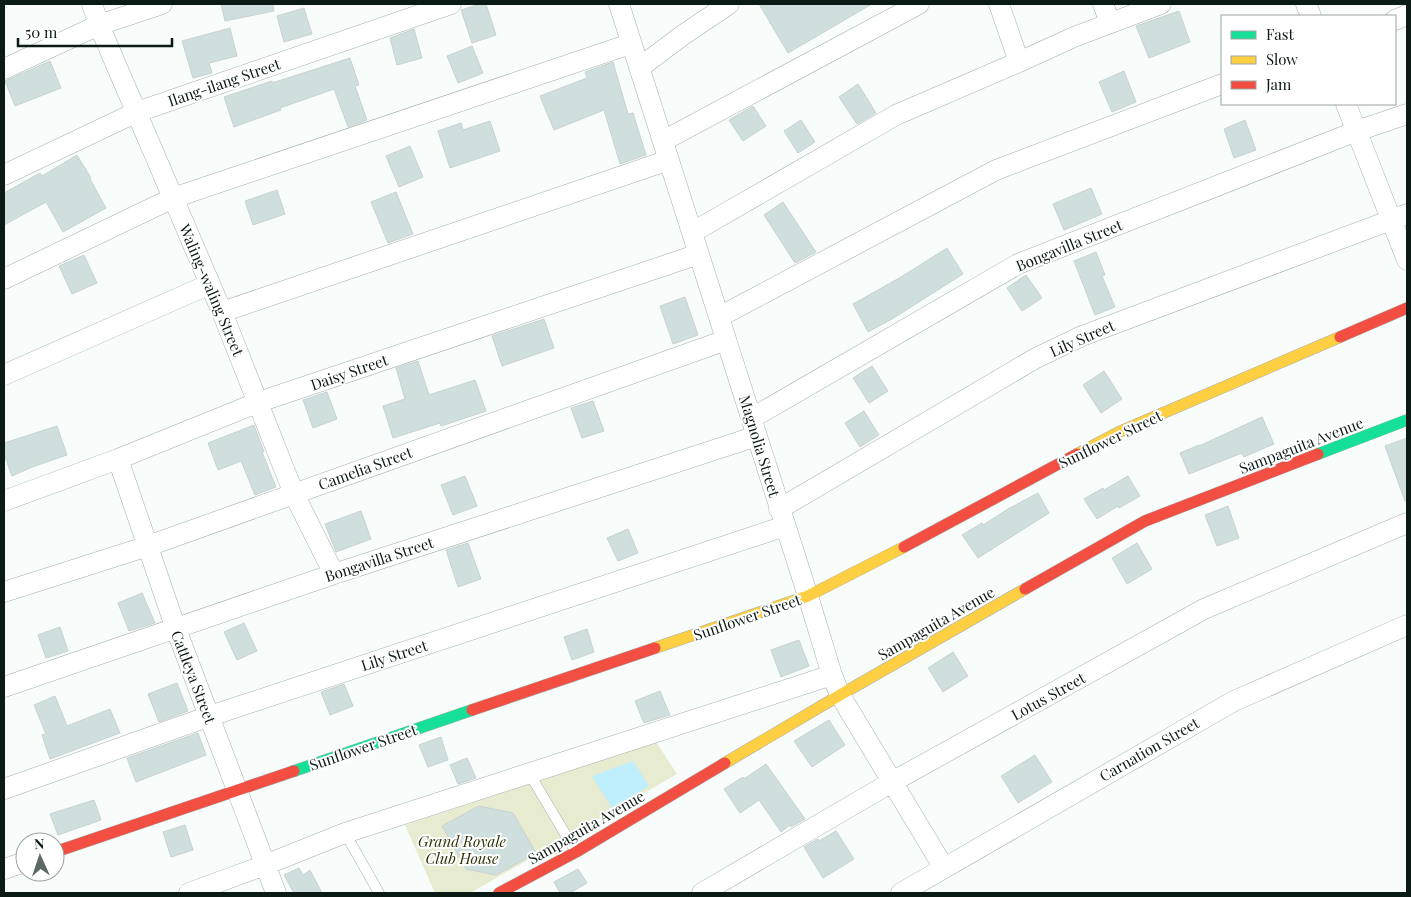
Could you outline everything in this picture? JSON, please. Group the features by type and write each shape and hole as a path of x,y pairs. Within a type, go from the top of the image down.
{"street":[{"name":"Waling-waling Street","path":"92,4 99,25 172,198 222,312 294,494 334,574"},
{"path":"4,68 99,25 162,4"},
{"name":"Ilang-ilang Street","path":"4,175 137,112 450,4"},
{"name":"Magnolia Street","path":"618,4 693,232 832,676 840,695 944,868"},
{"path":"639,68 729,4"},
{"path":"663,141 919,4"},
{"path":"999,4 1019,62"},
{"path":"1103,4 1110,23"},
{"path":"693,232 896,115 1074,37 1161,4"},
{"path":"4,279 172,198 630,44"},
{"path":"719,317 996,170 1221,84"},
{"path":"1346,105 1357,132 1399,217 1407,260"},
{"name":"Bongavilla Street","path":"4,687 176,629 754,427 1018,264 1407,114"},
{"path":"222,312 669,160"},
{"name":"Lily Street","path":"4,789 782,518 1036,358 1082,336 1399,217"},
{"name":"Daisy Street","path":"5,495 118,459 259,402 699,254"},
{"path":"4,375 210,284"},
{"name":"Sunflower Street","path":"65,849 808,596 878,561 1119,432 1407,308"},
{"name":"Camelia Street","path":"4,592 148,546 726,340"},
{"name":"Sampaguita Avenue","path":"499,893 576,852 840,695 1145,521 1407,420"},
{"name":"Cattleya Street","path":"118,459 176,629 276,893"},
{"name":"Lotus Street","path":"702,893 892,782 1204,609 1407,523"},
{"name":"Carnation Street","path":"901,893 1234,700 1407,625"},
{"path":"189,893 345,833 832,676"}],"lane":[{"path":"529,773 576,852"},
{"path":"345,833 379,893"}],"green space":[{"name":"Grand Royale Club House","path":"656,742 677,774 470,893 435,893 405,825"}],"water":[{"path":"633,761 649,786 612,808 592,776"}],"building":[{"path":"221,4 273,4 274,11 225,21"},
{"path":"486,4 496,35 472,43 461,10"},
{"path":"759,4 872,4 788,53"},
{"path":"304,8 312,34 284,42 277,16"},
{"path":"1179,11 1190,42 1149,58 1136,26"},
{"path":"230,28 237,56 209,63 212,73 193,78 182,41"},
{"path":"414,29 422,58 397,65 390,38"},
{"path":"472,46 483,73 458,83 447,56"},
{"path":"350,58 359,85 355,86 367,120 348,127 334,89 234,127 224,97"},
{"path":"50,61 61,88 15,106 5,81"},
{"path":"613,62 628,114 633,113 646,155 620,164 604,110 554,130 540,96 587,78 585,72"},
{"path":"1124,71 1136,102 1112,112 1099,82"},
{"path":"858,84 876,113 857,124 839,97"},
{"path":"753,106 766,126 743,141 729,120"},
{"path":"801,120 815,142 798,153 784,131"},
{"path":"1245,120 1256,150 1234,158 1224,129"},
{"path":"490,121 500,151 450,168 438,131 461,123 463,130"},
{"path":"410,146 423,177 399,187 386,156"},
{"path":"77,155 106,208 63,232 46,202 4,225 4,193 40,173 42,176"},
{"path":"1091,188 1102,214 1064,230 1053,204"},
{"path":"277,190 285,214 253,225 245,201"},
{"path":"396,192 413,234 388,243 371,202"},
{"path":"783,202 816,252 795,263 764,215"},
{"path":"947,248 963,274 868,332 853,304"},
{"path":"1096,252 1105,275 1102,276 1115,307 1095,315 1074,261"},
{"path":"84,255 97,283 72,294 59,266"},
{"path":"1026,275 1042,298 1022,311 1007,288"},
{"path":"685,297 698,335 673,344 660,306"},
{"path":"544,319 554,348 502,366 492,336"},
{"path":"418,361 429,395 475,380 486,411 441,426 440,423 393,438 383,406 405,399 396,368"},
{"path":"872,366 888,391 869,403 853,378"},
{"path":"1104,371 1122,399 1101,413 1083,385"},
{"path":"327,392 337,419 313,428 303,400"},
{"path":"593,401 604,431 582,438 571,408"},
{"path":"864,411 879,435 860,447 845,423"},
{"path":"1262,417 1274,444 1244,457 1242,453 1189,474 1180,453"},
{"path":"254,425 276,487 255,495 241,461 218,470 208,443"},
{"path":"57,426 67,455 12,476 4,454 4,443"},
{"path":"1407,438 1407,501 1405,501 1385,446"},
{"path":"465,476 477,506 453,515 441,485"},
{"path":"1128,476 1140,496 1119,508 1118,506 1097,519 1084,499"},
{"path":"1038,493 1049,513 978,558 962,535"},
{"path":"1228,506 1239,538 1217,546 1205,515"},
{"path":"361,511 371,539 336,552 325,524"},
{"path":"628,529 638,553 618,561 607,538"},
{"path":"468,543 481,579 458,587 446,550"},
{"path":"1137,543 1152,569 1127,584 1112,558"},
{"path":"142,593 155,623 129,631 118,603"},
{"path":"244,623 257,651 237,660 224,632"},
{"path":"60,627 68,651 46,658 38,635"},
{"path":"587,629 594,652 572,660 564,637"},
{"path":"799,640 809,666 781,677 771,650"},
{"path":"953,652 968,676 943,692 928,668"},
{"path":"177,683 188,711 159,722 148,694"},
{"path":"344,684 353,706 330,715 321,692"},
{"path":"660,691 670,715 644,723 635,701"},
{"path":"55,696 67,726 110,709 120,733 50,759 42,735 46,734 34,705"},
{"path":"829,720 845,745 812,767 794,741"},
{"path":"198,733 206,755 136,782 127,758"},
{"path":"441,737 448,760 428,767 419,745"},
{"path":"1035,755 1052,782 1018,803 1001,776"},
{"path":"467,758 476,778 458,784 450,765"},
{"path":"766,764 805,819 791,827 790,825 781,832 759,800 740,813 724,789 743,777 744,779"},
{"path":"94,800 101,820 65,833 57,832 50,814"},
{"path":"479,806 513,813 536,853 496,875 466,869 442,826"},
{"path":"185,825 193,850 171,857 163,832"},
{"path":"836,831 854,859 823,878 804,847"},
{"path":"299,868 303,875 310,870 322,893 294,893 284,875"},
{"path":"578,869 587,883 570,893 560,893 554,882"}],"traffic: fast":[{"path":"1318,454 1407,420"},
{"path":"294,771 472,710"}],"traffic: slow":[{"path":"1077,454 1119,432 1340,337"},
{"path":"655,648 808,596 904,547"},
{"path":"725,763 1025,589"}],"traffic: jam":[{"path":"1340,337 1407,308"},
{"path":"904,547 1077,454"},
{"path":"1025,589 1145,521 1318,454"},
{"path":"472,710 655,648"},
{"path":"499,893 576,852 725,763"},
{"path":"65,849 294,771"}]}
